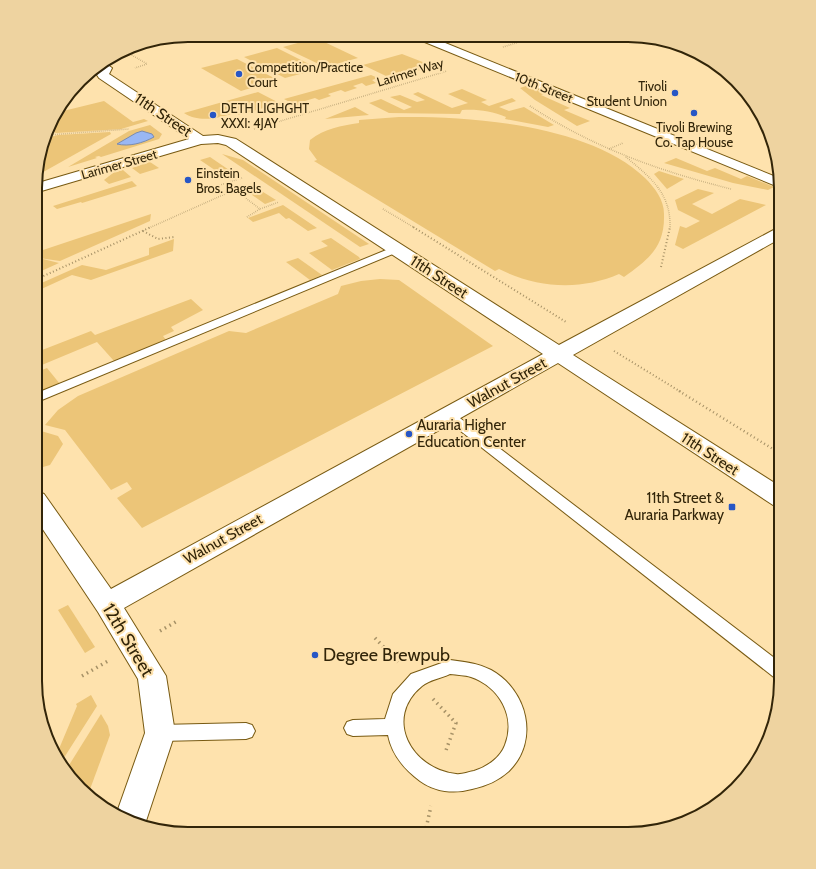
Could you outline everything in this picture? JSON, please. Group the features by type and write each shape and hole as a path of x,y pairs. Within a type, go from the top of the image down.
{"street":[{"name":"10th Street","path":"434,42 774,181"},
{"name":"11th Street","path":"106,68 103,75 200,140 218,140 234,144 774,494"},
{"name":"Larimer Street","path":"42,187 200,140"},
{"name":"Walnut Street","path":"106,604 774,235"},
{"name":"12th Street","path":"42,509 152,676 160,733 132,816"}],"lane":[{"path":"42,396 396,249"},
{"path":"448,415 774,668"},
{"path":"450,667 469,669 487,676 502,688 513,703 518,721 517,740 509,757 496,771 477,780 457,784 437,780 419,771 406,759 397,744 393,727 395,709 403,693 415,680 432,671 450,667"},
{"path":"353,728 393,727"},
{"path":"160,733 246,731"}],"path":[{"path":"130,54 146,64 135,68"},
{"name":"Larimer Way","path":"258,132 253,129 480,60"},
{"path":"526,103 583,138 624,156 664,170 736,190"},
{"path":"52,134 128,129"},
{"path":"624,156 647,173 664,194 671,210 671,231 661,267"},
{"path":"212,188 248,176"},
{"path":"226,183 260,209"},
{"path":"42,278 234,190"},
{"path":"247,217 260,209 285,200"},
{"path":"381,208 774,450"},
{"path":"143,231 158,238 174,238"},
{"path":"160,631 179,620"},
{"path":"82,676 108,661"}],"shaded area":[{"name":"Competition/Practice Court","path":"301,42 324,42 358,58 325,67 283,47"},
{"name":"Competition/Practice Court","path":"277,48 319,69 285,78 244,57"},
{"path":"402,54 433,66 417,71 411,69 386,76 363,65"},
{"name":"Competition/Practice Court","path":"237,59 278,80 241,91 201,68"},
{"path":"371,75 378,78 372,80 376,83 366,86 362,83 353,86 357,88 345,92 341,90 328,94 331,96 319,100 315,98 298,103 301,105 297,106 284,99"},
{"path":"529,85 547,93 541,95 570,108 564,110 590,121 577,126 535,100 520,88"},
{"path":"462,89 487,100 481,102 489,106 512,98 516,101 499,107 509,111 524,107 554,125 548,127 505,119 506,117 501,115 479,110 462,110 460,114 389,113 369,103 381,99 404,110 412,107 390,97 400,95 417,102 425,100 413,94 418,92 452,108 468,103 448,94"},
{"path":"258,92 289,108 279,111 270,106 239,115 235,113 209,119 196,118 184,113"},
{"path":"104,101 133,122 144,119 148,121 121,129 56,133 53,131 65,111"},
{"path":"355,107 369,115 325,119"},
{"path":"399,117 460,119 529,127 562,135 594,146 622,160 645,178 661,199 664,209 664,225 658,244 648,258 624,277 619,274 589,283 559,285 543,283 528,280 499,269 495,271 314,161 317,160 309,149 310,140 321,133 333,128 359,123 359,120"},
{"path":"150,125 162,134 159,139 101,157 95,157 97,158 68,167 129,131"},
{"path":"110,132 111,134 43,172 51,137"},
{"path":"222,154 243,160 369,244 360,247"},
{"path":"210,157 235,174 225,177 200,160"},
{"path":"676,158 707,171 715,168 741,179 747,176 774,187 768,190 733,183 664,163"},
{"path":"150,162 159,168 140,174 132,168"},
{"path":"123,170 131,177 109,184 104,180 113,173"},
{"path":"659,171 684,179 667,189 654,174"},
{"path":"132,181 137,186 57,209 53,206"},
{"path":"255,187 276,200 265,204 245,190"},
{"path":"698,189 714,193 692,204 712,214 740,199 766,205 683,249 675,245 680,226 686,228 700,221 678,210 675,200"},
{"path":"283,205 317,228 308,231 289,218 286,219 279,213 253,222 248,218"},
{"path":"151,214 150,221 60,261 42,258 42,250"},
{"path":"331,238 360,259 332,270 309,253 328,246 321,241"},
{"path":"174,239 173,251 91,280 72,275 42,289 42,283 82,265 106,270 149,255 149,248"},
{"path":"298,258 322,275 310,280 286,262"},
{"path":"42,259 59,263 42,271"},
{"path":"380,279 399,280 493,346 142,528 117,498 132,489 127,482 111,490 65,430 45,425 58,410 78,396 229,331 246,333 338,294 341,286 361,281"},
{"path":"191,299 203,310 171,327 174,331 163,336 166,340 114,361 97,342 42,365 42,350 91,331 95,335"},
{"path":"47,368 60,384 42,391 42,370"},
{"path":"42,431 58,436 63,444 50,465 43,467"},
{"path":"68,605 95,647 85,653 58,610"},
{"path":"91,695 97,706 64,757 59,749 77,706 76,704"},
{"path":"101,714 108,726 110,735 90,789 69,765"}],"water":[{"path":"142,131 152,134 154,137 136,144 117,144 136,133"}],"place":[{"name":"Competition/Practice Court","path":"239,74"},
{"name":"Tivoli Student Union","path":"675,93"},
{"name":"Tivoli Brewing Co. Tap House","path":"694,113"},
{"name":"DETH LIGHGHT XXXI: 4JAY","path":"213,115"},
{"name":"Einstein Bros. Bagels","path":"188,180"},
{"name":"Auraria Higher Education Center","path":"409,434"},
{"name":"11th Street & Auraria Parkway","path":"732,507"},
{"name":"Degree Brewpub","path":"315,655"}]}
